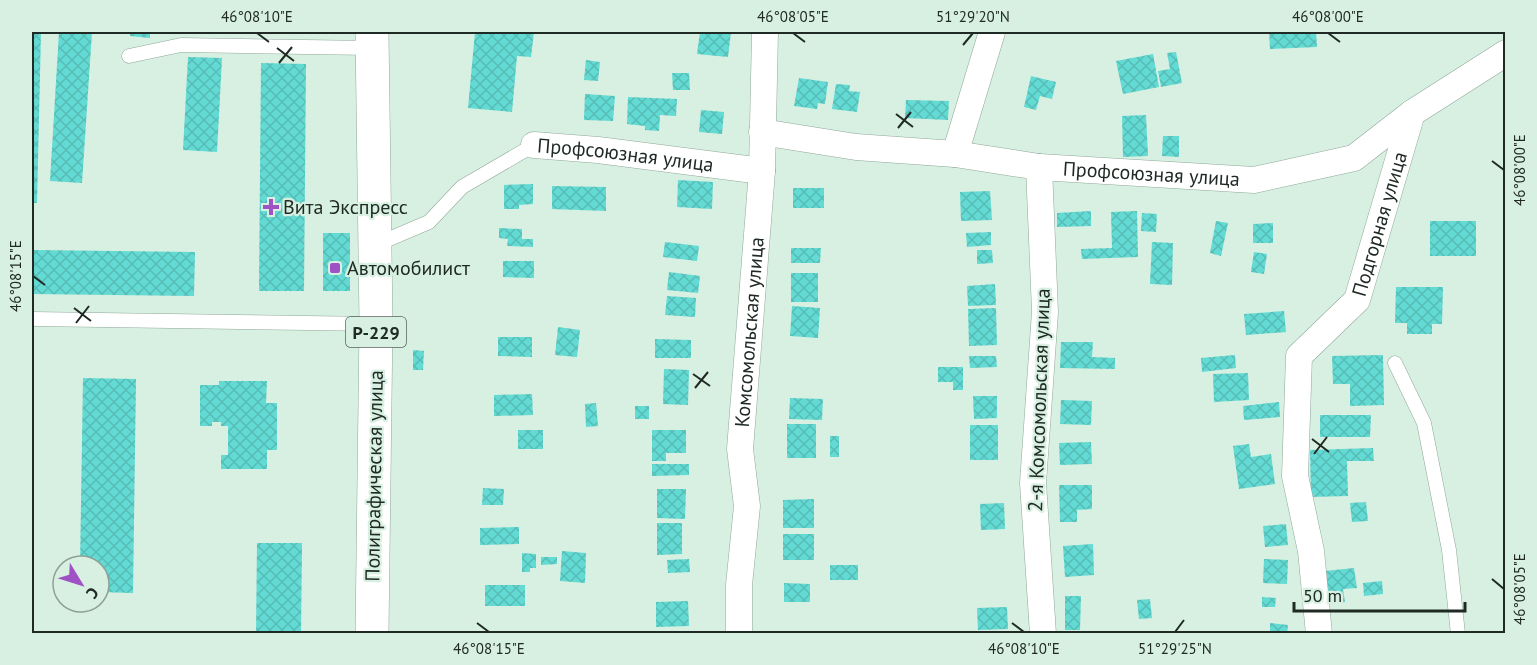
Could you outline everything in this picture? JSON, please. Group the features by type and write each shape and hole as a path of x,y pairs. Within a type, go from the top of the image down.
{"main road":[{"name":"Полиграфическая улица","path":"372,40 376,324 372,633"}],"street":[{"name":"Комсомольская улица","path":"739,633 739,585 747,506 740,449 762,171 765,32"},
{"path":"955,154 992,32"},
{"name":"Профсоюзная улица","path":"762,132 856,147 955,154 1039,167 1254,180 1354,158 1412,113 1506,53"},
{"name":"Подгорная улица","path":"1319,633 1311,551 1296,476 1299,356 1357,300 1412,113"},
{"name":"Профсоюзная улица","path":"534,146 598,150 762,171"},
{"name":"2-я Комсомольская улица","path":"1039,167 1045,312 1033,483 1043,633"}],"lane":[{"path":"129,56 181,45 372,40"},
{"name":"Профсоюзная улица","path":"375,245 429,222 462,187 534,146"},
{"path":"32,319 376,324"},
{"path":"1395,363 1424,423 1449,550 1458,633"}],"building":[{"path":"32,32 41,32 37,203 32,203"},
{"path":"59,32 92,32 82,183 50,181"},
{"path":"130,32 150,32 150,38 130,36"},
{"path":"475,32 534,32 531,57 517,56 512,112 468,108"},
{"path":"700,32 731,32 728,57 697,54"},
{"path":"1269,32 1316,32 1317,47 1270,49"},
{"path":"1176,52 1182,83 1161,87 1158,71 1170,69 1167,53"},
{"path":"1153,54 1159,87 1123,94 1116,61"},
{"path":"188,57 222,58 217,152 183,150"},
{"path":"586,60 600,62 598,81 584,80"},
{"path":"261,63 306,64 304,291 259,291"},
{"path":"672,73 689,73 690,90 673,90"},
{"path":"1031,76 1056,82 1052,99 1040,96 1036,110 1024,107"},
{"path":"799,78 828,82 825,104 818,103 817,109 794,106"},
{"path":"836,84 850,85 849,91 860,92 857,112 832,109"},
{"path":"585,94 615,96 613,121 584,120"},
{"path":"628,97 677,99 676,116 660,115 659,131 645,130 645,126 627,124"},
{"path":"906,100 949,101 948,120 905,118"},
{"path":"701,110 724,112 722,134 699,132"},
{"path":"1146,115 1148,156 1123,157 1122,116"},
{"path":"1163,136 1179,136 1179,157 1162,156"},
{"path":"678,180 713,182 712,209 677,207"},
{"path":"533,184 533,204 519,205 519,209 504,209 504,185"},
{"path":"552,186 606,187 606,211 552,209"},
{"path":"793,188 824,188 824,208 793,208"},
{"path":"990,191 992,220 961,221 960,192"},
{"path":"1091,211 1091,226 1057,227 1057,213"},
{"path":"1137,211 1138,257 1082,259 1081,249 1112,248 1111,212"},
{"path":"1142,213 1157,214 1156,232 1141,231"},
{"path":"1216,221 1228,223 1221,256 1210,253"},
{"path":"1430,221 1476,221 1476,256 1430,256"},
{"path":"1273,223 1273,243 1253,243 1253,224"},
{"path":"499,228 522,229 522,239 533,239 533,247 507,246 508,239 499,238"},
{"path":"991,232 991,245 967,247 966,233"},
{"path":"323,233 350,233 350,291 323,291"},
{"path":"665,242 699,246 697,261 663,257"},
{"path":"1152,242 1173,243 1172,285 1150,284"},
{"path":"791,248 821,248 820,263 791,263"},
{"path":"32,250 195,252 194,296 32,294"},
{"path":"977,250 992,250 993,263 977,264"},
{"path":"1254,252 1267,254 1264,274 1251,272"},
{"path":"503,261 534,261 534,278 503,277"},
{"path":"669,272 700,276 698,293 667,290"},
{"path":"791,273 818,273 818,302 791,302"},
{"path":"995,284 996,305 968,306 967,286"},
{"path":"1396,287 1443,287 1442,324 1432,324 1432,334 1407,334 1407,323 1395,323"},
{"path":"667,296 696,298 695,317 665,315"},
{"path":"792,306 820,308 818,338 790,336"},
{"path":"996,308 997,345 969,346 968,309"},
{"path":"1284,311 1286,332 1246,335 1244,314"},
{"path":"558,327 580,330 577,357 555,355"},
{"path":"498,337 532,337 532,357 498,356"},
{"path":"655,339 691,340 691,358 655,358"},
{"path":"1061,342 1093,342 1092,357 1115,358 1115,369 1060,368"},
{"path":"413,350 424,351 423,370 413,370"},
{"path":"1235,355 1236,368 1202,372 1201,358"},
{"path":"1383,355 1384,405 1350,406 1350,384 1333,384 1332,356"},
{"path":"969,356 996,356 997,367 970,368"},
{"path":"938,367 963,367 963,390 953,390 953,382 938,382"},
{"path":"664,369 689,370 688,405 663,404"},
{"path":"1248,373 1249,400 1214,402 1213,374"},
{"path":"83,378 136,379 133,593 111,592 111,554 80,554"},
{"path":"219,381 267,381 266,403 277,403 277,450 267,450 267,469 221,469 221,455 228,455 228,426 221,426 221,422 212,422 212,426 200,426 200,385 219,385"},
{"path":"532,394 533,415 494,416 494,395"},
{"path":"973,396 997,396 997,418 974,419"},
{"path":"790,398 823,399 822,420 789,419"},
{"path":"1061,400 1092,401 1091,425 1060,424"},
{"path":"1279,402 1280,417 1244,420 1243,406"},
{"path":"596,403 598,426 586,427 585,404"},
{"path":"635,406 649,406 649,419 635,419"},
{"path":"1320,415 1371,415 1370,437 1320,437"},
{"path":"787,424 816,424 816,458 787,458"},
{"path":"970,425 998,425 998,460 970,460"},
{"path":"518,430 543,430 543,449 518,449"},
{"path":"652,430 686,430 686,453 666,453 666,461 652,461"},
{"path":"830,436 839,436 839,457 830,457"},
{"path":"1091,442 1092,464 1060,465 1059,443"},
{"path":"1249,444 1251,457 1271,454 1275,484 1239,489 1233,446"},
{"path":"1373,448 1374,461 1347,461 1348,496 1311,497 1310,450"},
{"path":"652,464 689,464 689,475 652,476"},
{"path":"1059,485 1092,485 1092,509 1077,510 1077,522 1060,522"},
{"path":"483,488 504,489 503,505 482,505"},
{"path":"657,489 686,489 685,519 657,518"},
{"path":"814,499 814,528 783,528 783,500"},
{"path":"1366,502 1368,521 1352,522 1350,503"},
{"path":"1004,503 1005,529 981,530 980,504"},
{"path":"657,523 682,523 682,554 657,555"},
{"path":"1286,524 1288,545 1265,547 1263,526"},
{"path":"519,527 519,544 480,545 480,528"},
{"path":"783,534 814,534 814,560 783,560"},
{"path":"257,543 302,543 301,634 256,634"},
{"path":"1093,544 1094,575 1065,577 1063,546"},
{"path":"562,551 586,553 585,583 560,581"},
{"path":"522,553 536,554 536,568 530,568 530,572 522,572"},
{"path":"541,557 557,557 557,564 541,565"},
{"path":"689,559 690,572 668,573 667,560"},
{"path":"1264,559 1288,560 1287,584 1263,583"},
{"path":"830,565 858,565 858,580 830,580"},
{"path":"1354,568 1357,588 1343,589 1345,602 1328,604 1325,571"},
{"path":"1382,581 1383,594 1364,596 1363,583"},
{"path":"784,583 810,584 810,602 784,602"},
{"path":"485,585 525,585 525,606 485,606"},
{"path":"1065,596 1081,596 1080,630 1065,630"},
{"path":"1262,597 1276,598 1275,607 1262,607"},
{"path":"1150,599 1152,618 1139,619 1137,600"},
{"path":"688,601 689,626 656,627 656,602"},
{"path":"1007,607 1008,629 978,630 977,608"},
{"path":"1270,623 1288,625 1287,634 1270,634"}],"place":[{"name":"Вита Экспресс","path":"271,207"},
{"name":"Автомобилист","path":"335,268"}]}
